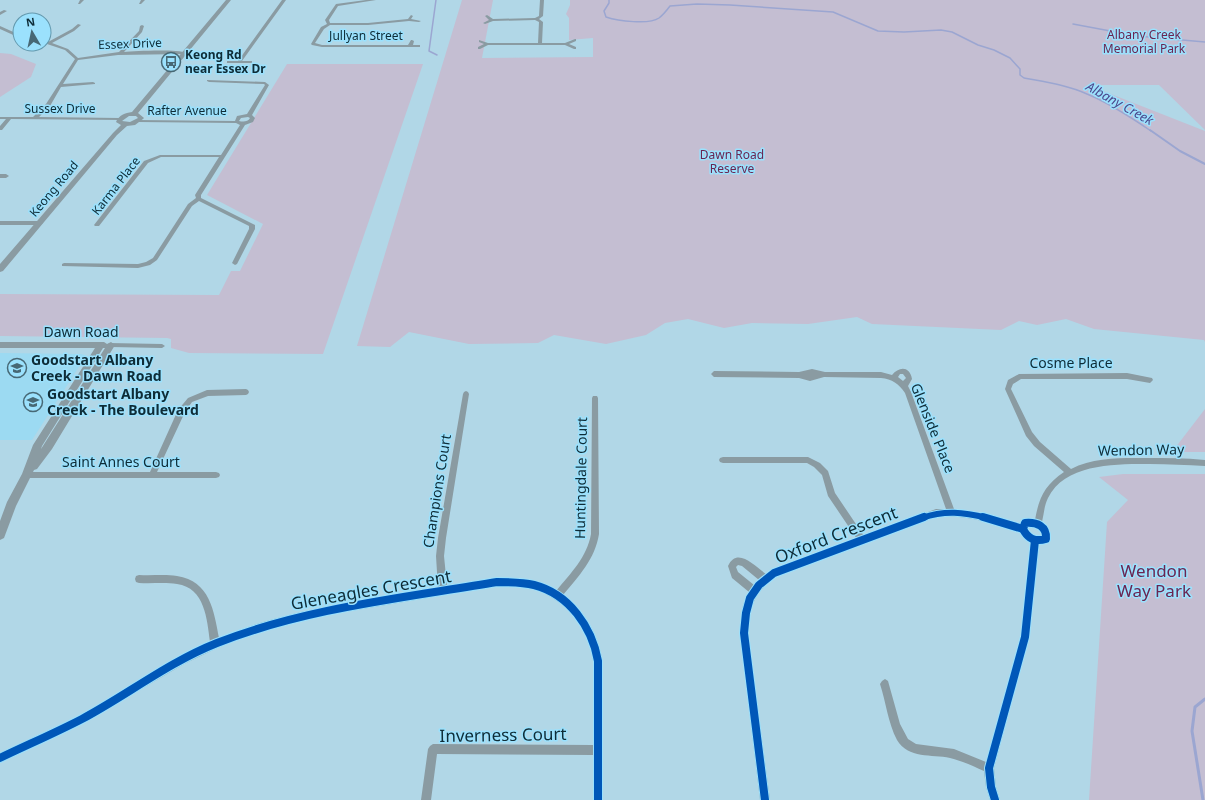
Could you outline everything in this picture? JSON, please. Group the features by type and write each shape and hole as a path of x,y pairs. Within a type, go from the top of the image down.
{"street":[{"path":"125,125 119,122 120,119 134,114 229,0"},
{"path":"239,62 284,0"},
{"name":"Jullyan Street","path":"374,0 337,5 327,20 329,24 322,28 313,42 315,45 419,46"},
{"path":"485,23 492,20 536,19 541,16 542,0"},
{"path":"0,14 5,11"},
{"path":"487,16 492,20"},
{"path":"329,24 368,24 410,18 419,21"},
{"path":"536,19 541,22 540,44"},
{"path":"52,40 73,30 79,25"},
{"path":"120,52 141,31 142,26"},
{"path":"0,27 12,33"},
{"path":"480,41 487,44 566,44 576,40"},
{"name":"Jullyan Street","path":"410,46 412,41"},
{"path":"35,118 48,105 77,59 76,56 63,47 52,44"},
{"path":"479,48 487,44"},
{"path":"566,44 575,48"},
{"name":"Essex Drive","path":"77,59 120,52 184,53"},
{"path":"228,62 251,62"},
{"path":"210,81 265,82 267,85 266,88 249,115"},
{"path":"61,86 93,83"},
{"path":"134,114 139,115 139,119"},
{"name":"Rafter Avenue","path":"139,119 237,120 249,115 252,116 252,120 243,124 237,120"},
{"name":"Sussex Drive","path":"0,118 120,119"},
{"path":"0,129 10,118"},
{"name":"Keong Road","path":"0,269 115,134 125,125 139,119"},
{"path":"199,199 198,195 200,191 243,124"},
{"name":"Karma Place","path":"97,225 146,162 151,158 160,156 222,156"},
{"path":"0,176 6,176"},
{"path":"199,199 252,225 252,229 235,263"},
{"path":"64,265 138,266 148,264 155,259 190,205 199,199"},
{"path":"0,223 40,223"},
{"name":"Dawn Road","path":"0,345 162,346"},
{"path":"0,535 11,505 27,475 38,445 101,345"},
{"path":"27,475 49,446 111,346"},
{"path":"893,378 898,372 907,373 909,379 904,385"},
{"name":"Glenside Place","path":"714,374 799,375 810,378 825,375 881,375 893,378 904,385 951,511"},
{"name":"Cosme Place","path":"1070,473 1037,444 1029,434 1008,389 1009,383 1013,378 1021,376 1127,376 1150,380"},
{"path":"152,475 182,410 190,400 207,393 246,392"},
{"name":"Champions Court","path":"442,591 440,556 442,538 466,394"},
{"name":"Huntingdale Court","path":"558,595 586,560 594,545 595,398"},
{"path":"722,460 808,460 817,465 825,473 831,494 862,539"},
{"name":"Wendon Way","path":"1038,523 1040,510 1046,495 1057,482 1084,466 1114,461 1205,463"},
{"name":"Saint Annes Court","path":"27,475 216,475"},
{"name":"Oxford Crescent","path":"765,800 744,633 746,612 754,590 765,579 774,573 862,539 936,513 951,511 969,514 1024,529 1029,537 1035,540"},
{"path":"995,800 991,787 989,768 1025,637 1035,540 1041,541 1046,539 1047,534 1045,529 1038,523 1025,523 1024,529"},
{"name":"Oxford Crescent","path":"754,590 733,571 732,566 736,561 744,562 765,579"},
{"path":"139,579 181,581 193,584 201,592 207,604 215,644"},
{"name":"Gleneagles Crescent","path":"0,758 82,719 181,661 215,644 255,629 321,612 497,582 520,583 539,586 558,595 578,615 592,638 598,661 598,800"},
{"path":"885,684 901,738 912,748 948,753 989,768"},
{"name":"Inverness Court","path":"426,800 433,749 598,750"}],"shaded area":[{"path":"0,353 85,355 84,359 32,440 0,440"}],"green space":[{"name":"Dawn Road Reserve","path":"462,0 493,0 482,58 593,57 593,38 569,40 569,18 566,14 570,5 570,0 1205,0 1205,130 1159,85 1088,85 1205,131 1205,342 1204,340 1094,329 1066,319 1037,325 1019,321 1001,330 872,324 857,317 808,324 752,323 724,328 688,319 665,323 646,335 606,344 554,335 538,343 469,344 409,332 390,347 357,346"},
{"path":"0,53 11,54 36,64 31,77 0,97"},
{"path":"287,64 423,64 323,354 189,353 171,348 171,339 167,338 0,336 0,294 219,295 231,271 240,271 263,224 207,195"},
{"path":"1205,409 1205,452 1172,452"},
{"name":"Wendon Way Park","path":"1123,474 1205,474 1205,800 1089,800 1107,522 1128,500 1099,477"}],"waterway":[{"path":"436,0 429,51 437,55"},
{"name":"Albany Creek","path":"609,0 609,3 604,11 606,17 625,21 641,22 654,20 659,18 670,6 697,4 730,5 833,12 878,31 904,32 941,30 952,32 978,45 994,50 1010,58 1020,69 1020,75 1024,78 1064,86 1087,94 1112,106 1151,131"},
{"path":"1073,24 1137,36 1205,42"},
{"name":"Albany Creek","path":"1150,130 1180,151 1205,164"},
{"name":"Albany Creek","path":"1203,800 1192,731 1195,707 1205,699"}],"cycle path":[{"path":"765,800 744,633 746,613 750,598 759,585 774,573 936,513 947,512 980,516 1023,529 1029,538 1039,541 1046,539 1046,531 1041,525 1025,523 1023,529"},
{"path":"995,800 991,787 989,768 1025,637 1035,540"},
{"path":"0,758 82,719 181,661 215,644 255,629 321,612 497,582 518,583 540,587 564,601 579,615 593,640 598,661 598,800"}],"place":[{"name":"Keong Rd near Essex Dr","path":"171,62"},
{"name":"Goodstart Albany Creek - Dawn Road","path":"17,368"},
{"name":"Goodstart Albany Creek - The Boulevard","path":"33,402"}],"park label":[{"name":"Albany Creek Memorial Park","path":"1144,42"}]}
